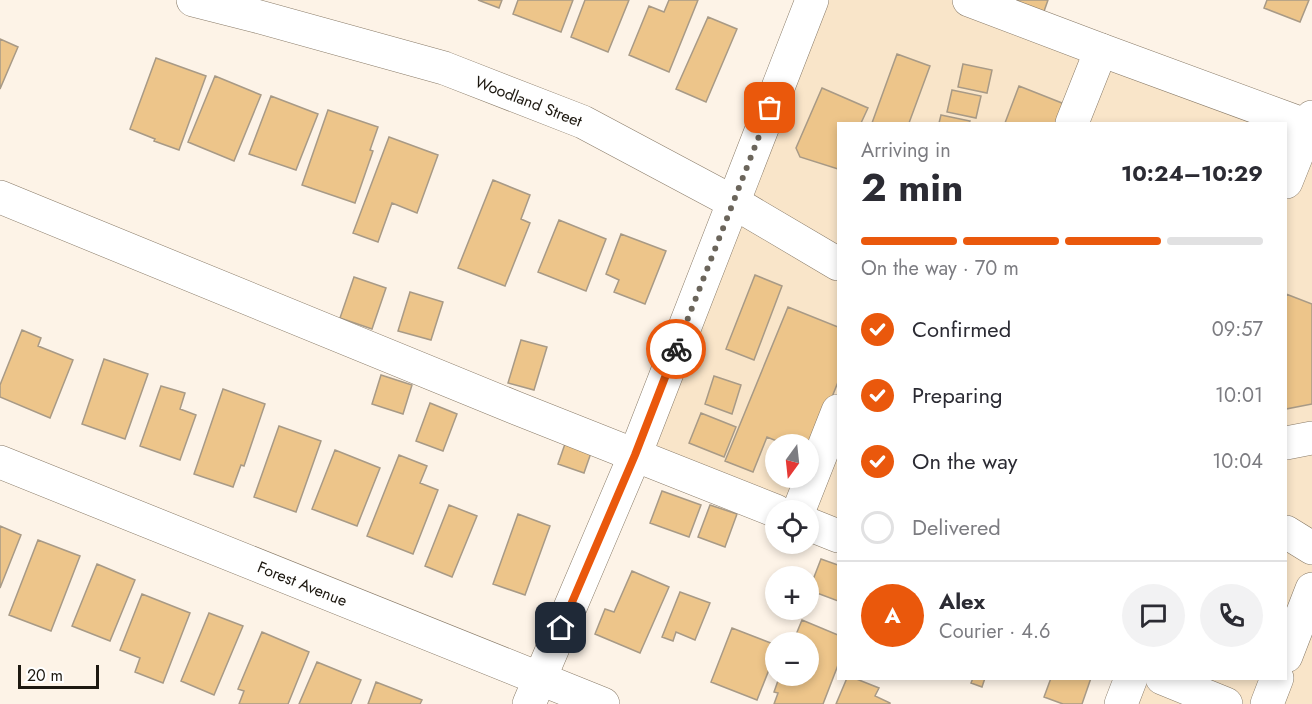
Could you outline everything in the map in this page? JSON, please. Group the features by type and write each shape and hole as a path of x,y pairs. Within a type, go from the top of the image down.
{"street":[{"name":"Woodland Street","path":"193,0 259,8 444,68 583,122 733,202 837,263"},
{"path":"535,691 635,455 812,0"},
{"path":"969,0 1101,50 1310,122 1287,180"},
{"path":"1072,122 1101,50"},
{"path":"0,197 516,408 765,507"},
{"path":"803,500 837,414"},
{"path":"1287,443 1312,438"},
{"name":"Forest Avenue","path":"0,462 535,691 603,704"},
{"path":"819,528 837,536"},
{"path":"1287,533 1312,548"},
{"path":"1287,653 1312,589"},
{"path":"1121,704 1130,680"},
{"path":"1167,680 1205,695"},
{"path":"1267,704 1276,680"}],"shaded area":[{"path":"812,0 969,0 1312,117 1312,704 1121,704 1130,680 1287,680 1287,122 837,122 837,536 819,528 819,500 765,500 765,507 635,455"}],"building":[{"path":"478,0 502,0 499,8"},
{"path":"518,0 573,0 561,32 513,14"},
{"path":"585,0 629,0 608,52 571,37"},
{"path":"669,0 698,0 669,72 629,55 649,6 664,12"},
{"path":"1018,0 1048,0 1042,17 1016,8"},
{"path":"1267,0 1309,0 1300,22 1264,8"},
{"path":"708,17 737,29 706,102 676,89"},
{"path":"0,39 18,47 0,89"},
{"path":"897,54 930,66 909,122 872,122"},
{"path":"156,58 206,76 179,150 130,129"},
{"path":"963,64 992,70 987,93 958,87"},
{"path":"215,76 261,95 234,161 188,142"},
{"path":"1019,86 1067,105 1059,122 1005,122"},
{"path":"822,88 868,108 861,122 837,122 837,169 800,157 796,148"},
{"path":"952,90 981,96 976,118 947,112"},
{"path":"271,96 318,114 296,170 249,154"},
{"path":"328,110 378,127 370,150 373,151 355,203 302,185"},
{"path":"941,115 970,121 970,122 939,122"},
{"path":"389,137 438,155 417,213 392,203 378,242 353,233"},
{"path":"493,180 530,195 521,219 530,223 505,286 458,268"},
{"path":"559,220 606,239 586,291 538,272"},
{"path":"621,234 666,251 645,304 614,292 619,280 606,274"},
{"path":"755,275 782,286 754,360 726,349"},
{"path":"354,277 386,288 372,329 340,318"},
{"path":"410,292 443,302 431,340 398,331"},
{"path":"1287,294 1312,304 1312,404 1287,409"},
{"path":"788,307 837,327 837,384 817,434 765,434 765,442 753,472 725,461"},
{"path":"22,330 41,338 38,346 73,360 50,418 0,397 0,385"},
{"path":"521,340 547,347 534,390 508,383"},
{"path":"104,359 148,374 125,439 82,424"},
{"path":"381,375 412,385 403,414 372,404"},
{"path":"714,376 741,385 732,414 705,404"},
{"path":"161,386 185,393 180,409 196,415 180,460 140,446"},
{"path":"223,389 265,404 244,466 241,465 233,487 194,474"},
{"path":"430,403 457,414 443,451 416,441"},
{"path":"701,413 736,427 724,457 689,443"},
{"path":"279,426 321,441 296,512 254,497"},
{"path":"566,441 592,450 584,473 558,464"},
{"path":"335,450 380,468 357,526 312,509"},
{"path":"399,455 427,466 420,483 438,490 413,554 367,536"},
{"path":"662,491 701,505 689,537 650,523"},
{"path":"449,505 477,516 452,577 425,566"},
{"path":"710,505 737,514 725,547 698,537"},
{"path":"518,514 550,526 525,595 493,584"},
{"path":"0,526 21,535 0,588"},
{"path":"38,540 80,556 51,631 9,615"},
{"path":"821,559 837,565 837,601 819,594 818,566"},
{"path":"97,564 135,580 110,641 72,626"},
{"path":"632,571 669,587 640,653 595,634 605,609 614,612"},
{"path":"680,592 710,603 695,640 676,632 673,641 662,637"},
{"path":"142,594 190,613 163,683 135,672 140,658 120,650"},
{"path":"209,613 243,626 214,695 181,681"},
{"path":"802,620 837,635 837,668 823,704 774,704 778,693 774,692 776,686 819,686 819,632 797,632"},
{"path":"732,628 765,641 765,680 757,700 711,682"},
{"path":"262,632 309,652 288,704 239,704 244,691 238,689"},
{"path":"317,662 361,680 351,704 299,704"},
{"path":"846,680 859,680 879,688 875,696 890,703 890,704 836,704"},
{"path":"972,680 984,680 982,687 971,683"},
{"path":"1050,680 1090,680 1082,704 1063,704 1044,697"},
{"path":"376,682 422,700 420,704 368,704"}],"way so far":[{"path":"676,349 770,108"}],"route":[{"path":"561,628 635,455 676,349"}]}
